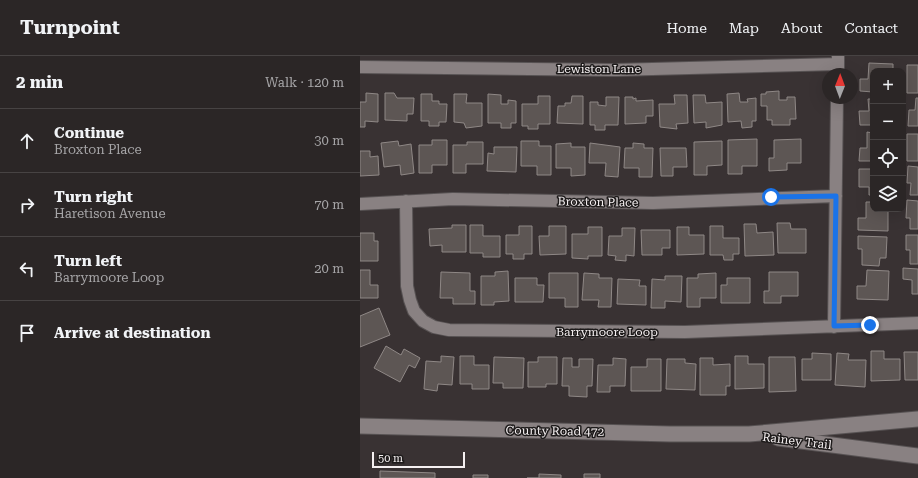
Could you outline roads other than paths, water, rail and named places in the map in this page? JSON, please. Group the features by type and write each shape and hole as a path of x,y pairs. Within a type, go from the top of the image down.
{"street":[{"name":"Lewiston Lane","path":"360,67 615,70 838,64"},
{"path":"834,326 837,104"},
{"name":"Broxton Place","path":"360,204 453,199 653,203 836,196"},
{"name":"Barrymoore Loop","path":"406,201 407,286 410,300 414,311 423,321 434,327 449,330 638,333 918,323"},
{"name":"Rainey Trail","path":"749,434 918,419"},
{"name":"County Road 472","path":"360,426 670,434 749,434"},
{"name":"Rainey Trail","path":"749,434 918,456"}]}
